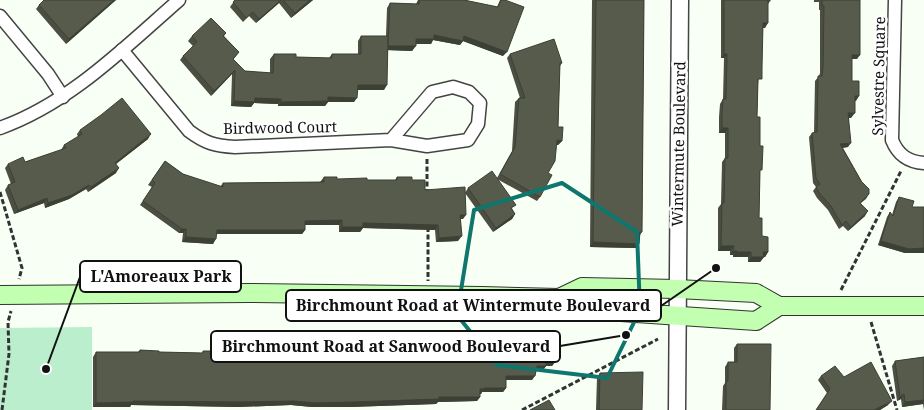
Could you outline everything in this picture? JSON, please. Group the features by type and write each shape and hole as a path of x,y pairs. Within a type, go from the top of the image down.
{"main road":[{"path":"0,294 268,293 559,298 582,288 677,289 756,293 779,306 924,306"},
{"path":"559,298 576,309 756,321 779,306"}],"street":[{"path":"0,128 35,114 63,96 122,50 179,0"},
{"name":"Wintermute Boulevard","path":"677,410 680,0"},
{"name":"Sylvestre Square","path":"896,0 891,133 895,148 906,159"},
{"path":"0,16 48,74 63,96"},
{"name":"Birdwood Court","path":"122,50 189,130 202,140 218,146 235,147 391,140 427,146 468,140 478,124 480,103 469,92 453,86 432,92 391,140"},
{"path":"906,159 924,163"}],"path":[{"path":"427,146 427,202"},
{"path":"846,279 906,159"},
{"path":"0,192 22,268"},
{"path":"428,220 428,267"},
{"path":"2,410 9,354 8,322"},
{"path":"875,336 897,410"},
{"path":"522,410 658,339"}],"highlighted area":[{"path":"562,183 637,232 640,310 607,378 497,365 457,315 474,210"}],"green space":[{"path":"92,327 92,410 0,410 0,328"}],"building":[{"path":"44,0 114,0 69,39 39,5"},
{"path":"235,0 281,0 259,19 253,12 246,18 233,2"},
{"path":"283,0 310,0 295,13"},
{"path":"419,0 464,0 498,7 501,0 505,0 524,7 507,52 464,36 463,41 434,35 434,39 416,39 416,46 388,46 390,3 419,4"},
{"path":"596,0 644,0 642,232 640,232 639,244 593,242"},
{"path":"724,0 768,0 768,23 763,23 762,79 758,79 757,117 760,117 760,146 763,146 762,170 760,170 759,218 762,218 762,236 768,237 768,252 763,252 764,257 751,257 751,252 733,251 734,246 721,246 725,158 728,158 728,128 722,128 723,99 726,99 727,54 724,54"},
{"path":"822,0 860,0 860,55 852,55 852,81 859,81 859,96 855,96 855,113 848,113 851,143 840,144 861,181 869,189 869,194 860,203 868,211 851,227 846,221 842,225 831,206 816,187 820,184 816,178 812,133 817,132 818,76 822,76 823,68 824,6 822,6"},
{"path":"211,18 226,33 223,36 239,52 233,59 245,71 273,73 274,54 296,54 296,57 332,58 332,54 361,54 361,36 388,36 387,85 358,85 357,98 328,97 328,101 281,102 281,99 255,98 255,102 234,101 235,70 214,91 183,56 197,42 192,36"},
{"path":"554,39 562,63 560,63 558,127 563,127 562,141 557,140 555,161 548,173 552,175 540,197 500,174 515,147 519,98 525,98 510,54"},
{"path":"122,98 151,134 115,163 119,168 91,187 89,185 72,195 48,203 47,198 18,210 8,185 15,182 8,164 23,157 25,162 66,148 64,145 82,134 80,130"},
{"path":"165,161 183,174 223,187 223,183 324,182 324,177 397,180 397,177 412,177 412,180 425,180 425,190 465,187 466,215 460,215 462,236 439,238 438,225 363,223 363,227 342,227 342,220 305,221 305,230 217,230 216,239 186,237 186,229 182,229 143,201 155,183 152,180"},
{"path":"492,171 516,205 511,208 515,214 496,228 468,188"},
{"path":"899,197 914,201 912,207 924,207 924,248 909,249 881,241 890,212 893,216"},
{"path":"536,337 536,341 555,341 555,362 546,362 546,366 537,366 535,376 506,376 506,388 480,389 480,397 315,403 294,401 133,401 96,403 96,352 140,352 140,350 203,353 203,351 222,351 222,353 246,353 246,356 277,357 278,352 376,352 376,356 420,356 420,350 442,350 442,347 487,347 487,338"},
{"path":"737,344 771,344 770,410 726,410 728,362 737,362"},
{"path":"924,357 924,400 905,402 904,394 900,397 895,361"},
{"path":"871,362 892,401 874,410 816,410 830,389 821,376 835,366 844,377"},
{"path":"643,372 642,410 599,410 600,373"},
{"path":"549,400 555,410 530,410"}],"place":[{"name":"Birchmount Road at Wintermute Boulevard","path":"716,268"},
{"name":"Birchmount Road at Sanwood Boulevard","path":"626,335"},
{"name":"L'Amoreaux Park","path":"46,369"}]}
